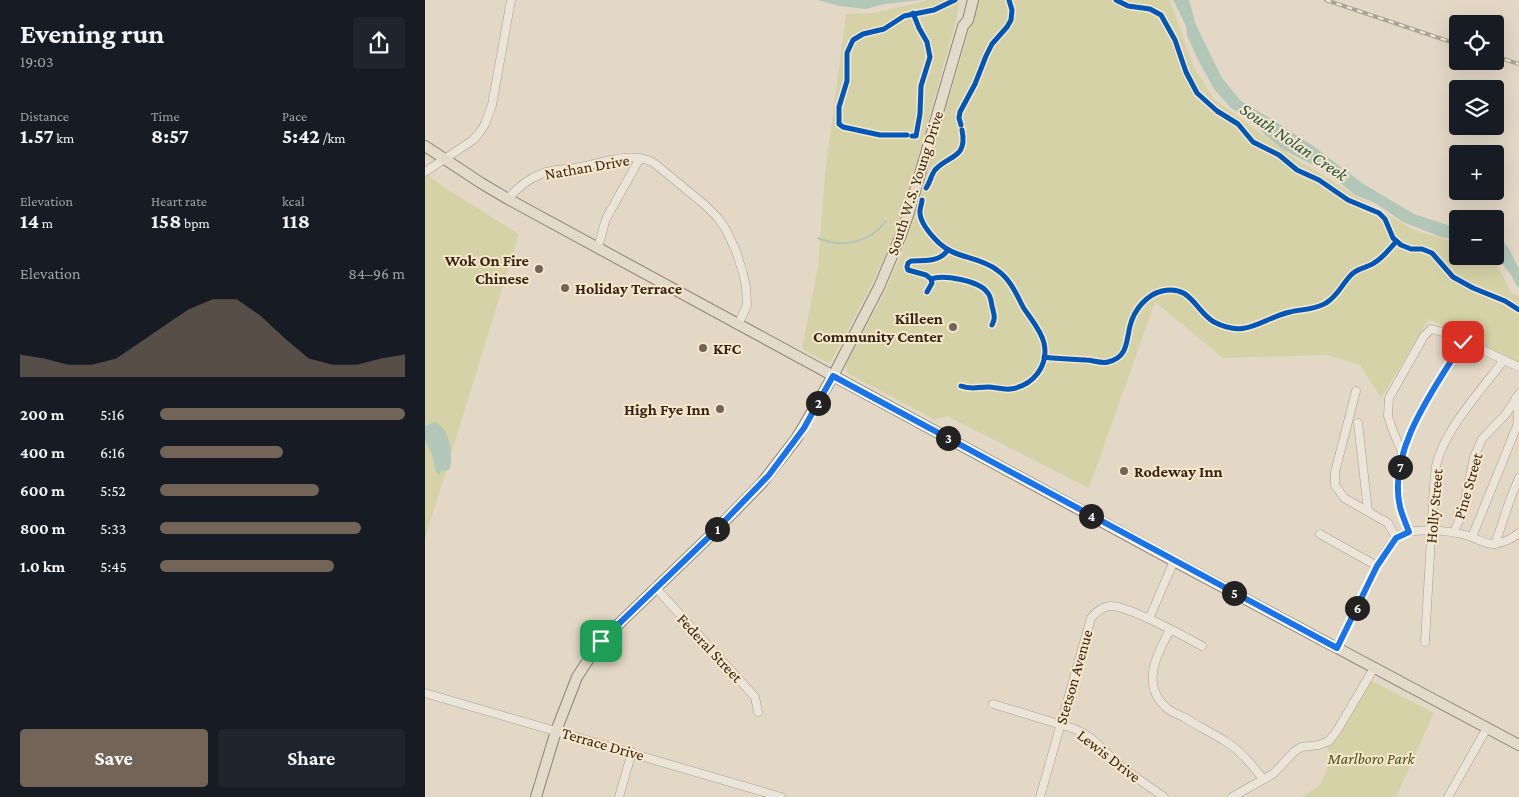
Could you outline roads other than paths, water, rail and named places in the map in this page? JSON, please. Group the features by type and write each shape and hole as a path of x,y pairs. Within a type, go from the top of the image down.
{"main road":[{"name":"South W.S. Young Drive","path":"964,21 967,0"},
{"name":"South W.S. Young Drive","path":"536,797 556,731 577,678 600,642 711,535 769,475 804,428 833,376 879,287 905,224 964,21 973,0"},
{"path":"425,146 481,184 597,248 1174,561 1519,745"}],"street":[{"path":"425,172 473,140 480,132 489,115 511,0"},
{"name":"Nathan Drive","path":"508,199 518,188 547,172 624,158 647,159 660,167 705,206 718,218 725,228 743,273 746,287 747,305 738,325"},
{"path":"597,248 603,237 603,225 640,158"},
{"path":"1402,452 1388,416 1389,398 1424,336 1431,329 1446,333 1519,367"},
{"path":"1409,532 1400,507 1398,487 1402,452 1420,412 1463,342"},
{"name":"Holly Street","path":"1425,642 1431,530 1437,464 1447,438 1505,360"},
{"path":"1356,391 1335,472 1335,485 1344,498 1388,523 1396,538"},
{"path":"1472,537 1517,426 1518,396"},
{"name":"Pine Street","path":"1454,532 1462,514 1474,457 1482,440 1506,414 1518,396"},
{"path":"1358,423 1368,511"},
{"path":"1345,433 1357,436 1360,442"},
{"path":"1495,544 1519,478"},
{"path":"1337,648 1377,566 1396,538 1409,532 1431,530 1454,532 1472,537 1481,543 1495,544 1513,538 1519,533"},
{"path":"1320,534 1377,566"},
{"path":"1149,619 1174,561"},
{"name":"Federal Street","path":"655,588 755,696 757,712"},
{"name":"Stetson Avenue","path":"1040,797 1091,618 1096,612 1111,606 1119,607 1149,619 1202,646"},
{"path":"1170,630 1158,651 1153,666 1152,683 1158,697 1168,709 1226,741 1238,750 1263,779"},
{"path":"1232,797 1273,774 1301,747 1329,741 1374,668"},
{"name":"Terrace Drive","path":"425,693 781,797"},
{"name":"Lewis Drive","path":"993,704 1075,729 1091,738 1124,769 1164,797"},
{"path":"1448,797 1487,728"},
{"path":"619,797 631,752"}],"water":[{"path":"818,0 920,0 885,4 866,9 839,6"},
{"name":"South Nolan Creek","path":"1173,0 1189,0 1196,25 1222,78 1241,101 1312,145 1362,183 1414,214 1449,225 1449,238 1403,222 1375,203 1355,195 1327,172 1282,149 1265,135 1252,120 1230,107 1214,89 1197,58 1187,35 1186,26"},
{"path":"1504,243 1519,269 1519,288 1504,265"},
{"path":"435,422 446,433 450,443 451,456 449,470 441,471 439,475 436,472 432,454 425,440 425,426"}],"waterway":[{"path":"818,238 837,243 864,239 880,228 886,221"}],"railway":[{"path":"1326,0 1449,41"},
{"path":"1504,59 1519,64"}],"place":[{"name":"Wok On Fire Chinese","path":"539,269"},
{"name":"Holiday Terrace","path":"565,288"},
{"name":"Killeen Community Center","path":"953,327"},
{"name":"KFC","path":"703,348"},
{"name":"High Fye Inn","path":"720,409"},
{"name":"Rodeway Inn","path":"1124,471"}],"park label":[{"name":"Marlboro Park","path":"1371,758"}]}
